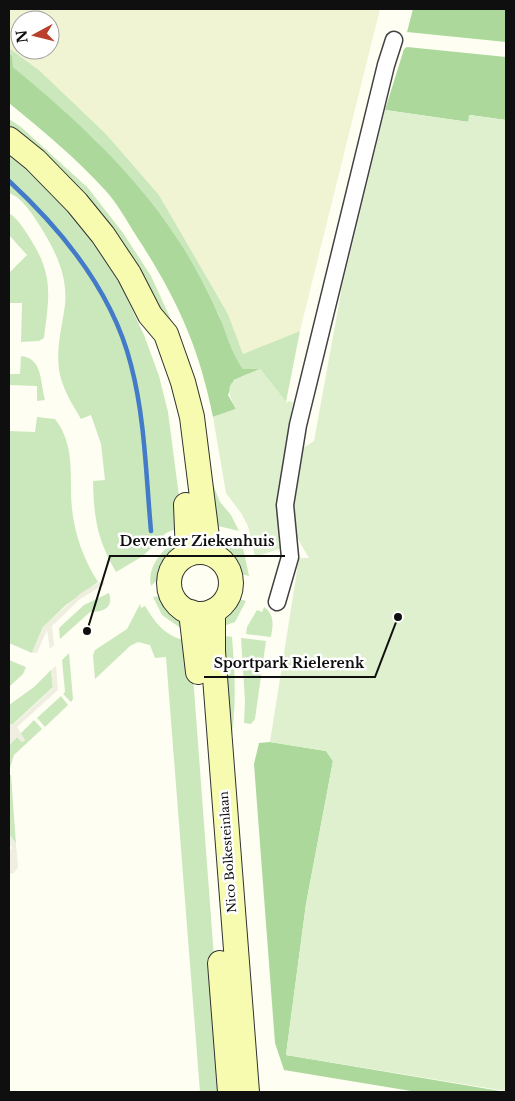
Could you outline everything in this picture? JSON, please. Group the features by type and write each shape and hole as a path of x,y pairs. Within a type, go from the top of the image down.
{"street":[{"path":"277,602 290,557 285,505 298,425 394,40"},
{"path":"9,139 34,160 77,203 103,235 128,274 150,315 152,340 164,375 178,431 187,517 199,554"},
{"path":"199,554 223,562 230,578 228,594 219,607 202,611 175,601 169,582 176,562 199,554"},
{"name":"Nico Bolkesteinlaan","path":"202,611 196,644 230,1092"},
{"name":"Nico Bolkesteinlaan","path":"202,611 213,651 247,1092"}],"green space":[{"path":"9,9 380,9 300,331 243,354 228,314 159,195 106,134 40,71 25,60 60,60 60,10 10,10 10,49"},
{"path":"413,9 506,9 506,42 407,32"},
{"path":"407,47 506,57 506,120 470,115 469,122 385,110 404,49"},
{"path":"9,53 13,67 58,105 101,146 159,213 182,246 209,294 232,349 243,369 260,369 234,380 228,395 236,409 213,417 201,367 184,323 151,259 114,201 71,156 9,103"},
{"path":"12,60 25,60 40,71 106,134 159,195 228,314 243,354 300,331 286,402 260,369 243,369 235,358 219,315 130,179 94,139 13,67"},
{"path":"385,110 468,122 469,115 506,120 506,1091 286,1055 306,904 333,761 326,751 270,742 299,558 309,558 290,525 303,448 314,441 342,287"},
{"path":"9,119 21,127 88,188 123,233 151,276 188,357 201,408 214,487 220,502 231,515 239,531 214,525 188,379 36,147 9,127"},
{"path":"9,151 62,204 91,238 121,286 144,335 159,376 168,412 182,519 178,528 166,533 143,556 116,572 101,539 94,507 93,481 105,480 101,444 91,415 81,419 60,377 58,362 59,345 65,305 62,272 44,232 22,201 9,193"},
{"path":"9,213 24,229 31,240 47,276 46,324 44,338 39,341 21,342 22,303 9,303 9,273 27,255 9,235"},
{"path":"21,356 33,361 37,366 45,400 37,401 37,386 9,385 9,374 20,374"},
{"path":"260,369 287,403 288,401 293,402 279,493 282,548 255,557 248,526 226,493 213,417 236,409 229,392 230,386 237,379"},
{"path":"37,417 55,419 62,429 69,451 75,529 84,556 98,582 66,605 43,627 32,653 9,643 9,431 35,432"},
{"path":"211,536 242,543 249,576 238,571 233,566 222,554"},
{"path":"182,537 170,563 151,586 151,571 158,557"},
{"path":"109,593 109,606 103,610 90,612 60,639 59,628 84,605"},
{"path":"159,596 164,598 183,619 182,629 162,615 153,597"},
{"path":"243,600 246,601 235,622 218,628 221,618 229,606"},
{"path":"140,604 141,608 145,606 162,628 173,636 187,641 191,649 224,1092 200,1092 166,657 155,658 150,645 138,642 130,646 95,679 93,655 95,650 127,629"},
{"path":"264,607 272,617 271,637 246,634 247,627 257,610 262,612"},
{"path":"227,636 232,637 235,678 234,719 230,746 221,639"},
{"path":"241,638 266,641 255,719 251,724 244,723 245,701"},
{"path":"69,653 73,699 71,702 63,694 65,692 62,660"},
{"path":"9,660 26,667 23,674 9,687"},
{"path":"51,670 53,687 13,724 9,724 9,705 34,687"},
{"path":"61,696 68,705 45,727 37,718"},
{"path":"34,720 42,729 14,755 9,771 9,745 17,737 22,742 25,740 20,734"},
{"path":"270,742 326,751 333,761 306,904 286,1055 506,1092 417,1092 284,1070 275,1043 254,764 259,743"},
{"path":"9,775 11,775 16,844 9,834"}],"shaded area":[{"path":"103,580 105,584 80,599 52,626 54,645 50,649 47,630 37,653 32,653 43,627 81,593"},
{"path":"56,666 58,690 17,727 25,740 22,742 17,737 9,745 9,724 14,724 53,688 51,670"},
{"path":"9,834 16,844 18,867 14,873 9,874 9,851 12,848 9,843"}],"waterway":[{"path":"9,181 48,220 83,264 112,313 123,338 136,385 144,447 151,531"}],"place":[{"name":"Sportpark Rielerenk","path":"398,617"},
{"name":"Deventer Ziekenhuis","path":"87,631"}]}
